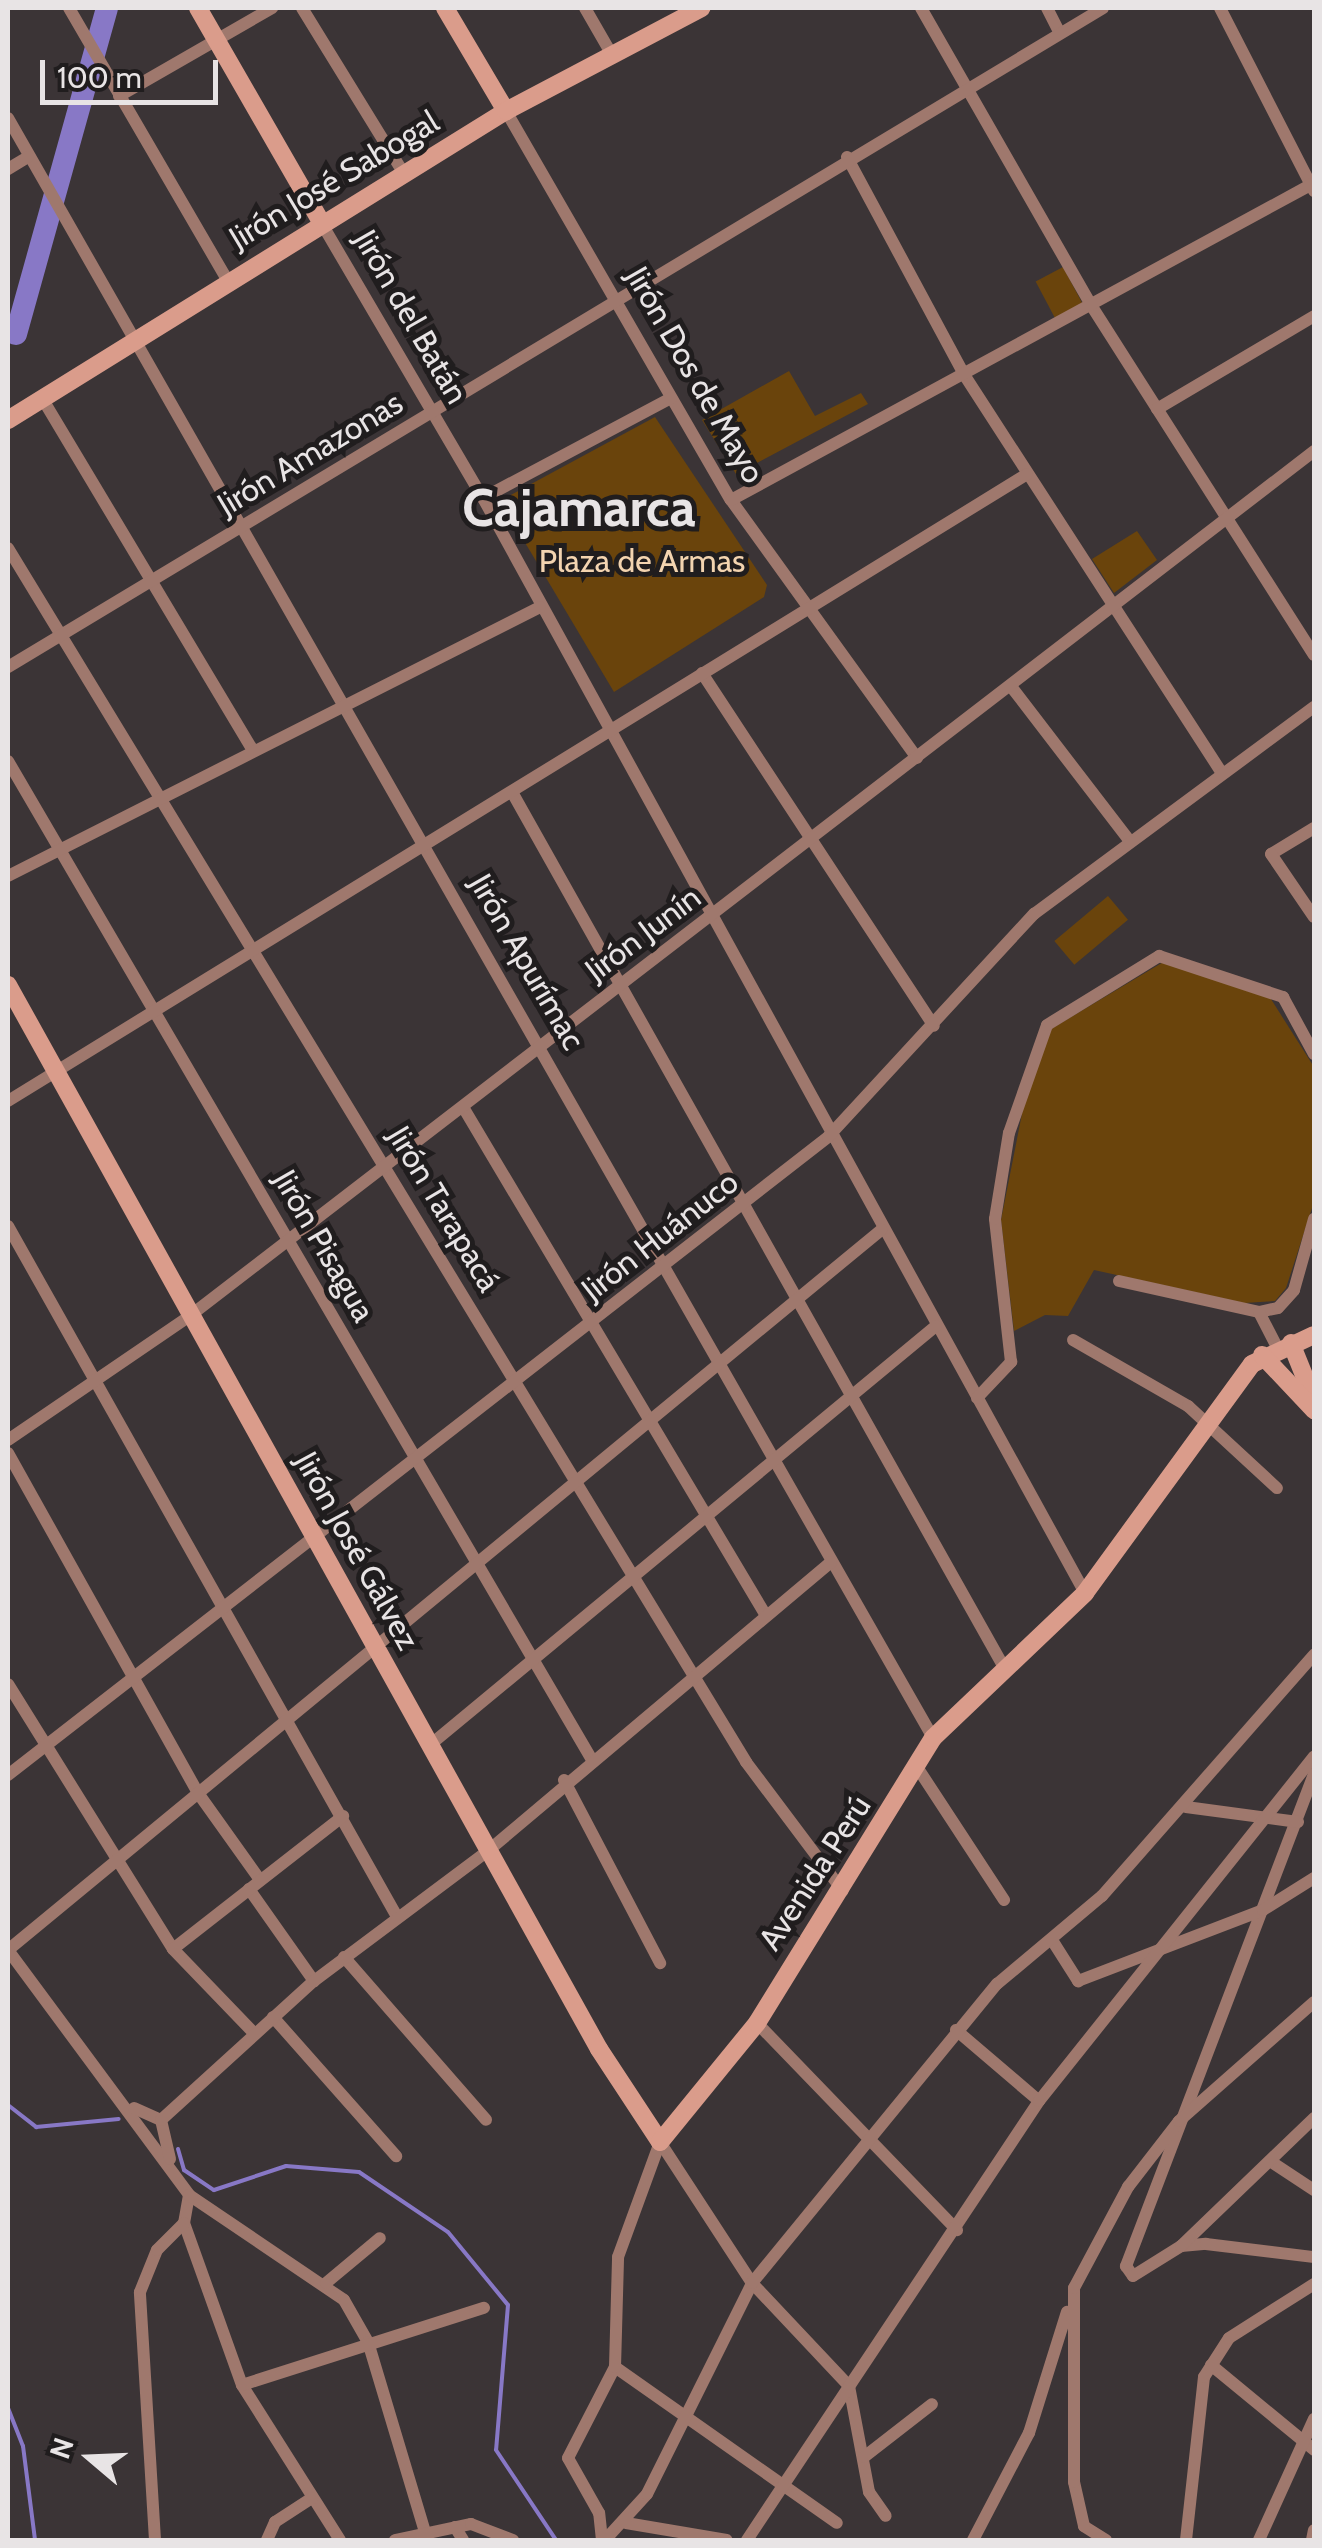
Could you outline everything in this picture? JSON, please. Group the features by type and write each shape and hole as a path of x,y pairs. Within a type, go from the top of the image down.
{"street":[{"path":"69,8 102,72 227,279"},
{"name":"Jirón del Batán","path":"198,8 483,498 828,1137 1085,1593"},
{"path":"119,96 272,8"},
{"path":"302,8 403,172"},
{"name":"Jirón Dos de Mayo","path":"446,8 731,500 805,609 917,758"},
{"path":"585,8 612,55"},
{"name":"Jirón José Sabogal","path":"8,420 227,279 506,110 701,8"},
{"path":"921,8 1091,305 1314,656"},
{"path":"1047,8 1060,33"},
{"name":"Jirón Amazonas","path":"8,667 152,583 846,157 1103,8"},
{"path":"731,500 1313,186 1220,8"},
{"path":"8,118 28,157 8,169"},
{"name":"Jirón Apurímac","path":"28,157 68,217 430,847 830,1562 933,1738"},
{"path":"846,157 965,376 1222,773"},
{"path":"1158,409 1314,316"},
{"path":"42,398 253,750"},
{"path":"483,498 670,398"},
{"name":"Jirón Junín","path":"8,1440 97,1384 191,1315 542,1044 810,844 917,758 1013,689 1226,512 1314,451"},
{"path":"8,1101 430,847 609,731 1027,474"},
{"name":"Jirón Tarapacá","path":"8,548 694,1676 843,1891"},
{"path":"8,876 540,607"},
{"path":"702,673 810,844 934,1026"},
{"path":"1013,689 1128,839"},
{"name":"Jirón Huánuco","path":"8,1775 591,1326 828,1137 1034,914 1128,839 1314,707"},
{"name":"Jirón Pisagua","path":"8,760 592,1760"},
{"path":"512,792 1006,1671"},
{"path":"1314,828 1271,854 1314,917"},
{"path":"977,1398 1011,1362 995,1219 1008,1133 1046,1025 1159,956 1283,997 1314,1054"},
{"name":"Jirón José Gálvez","path":"8,984 489,1850 660,2142"},
{"path":"463,1107 646,1422 764,1614"},
{"path":"1118,1281 1259,1312 1294,1290 1314,1224"},
{"path":"8,1226 396,1915"},
{"path":"424,2529 368,2342 326,2284 189,2195 132,2107 8,1950 881,1230"},
{"path":"1259,1312 1314,1410"},
{"path":"430,1745 936,1326"},
{"path":"1277,1349 1314,1335"},
{"path":"1073,1340 1210,1424 1277,1488"},
{"path":"1277,1349 1314,1400"},
{"name":"Avenida Perú","path":"604,2540 599,2513 568,2458 616,2367 618,2257 660,2142 756,2023 843,1891 933,1738 1085,1593 1210,1424 1277,1349"},
{"path":"8,1454 198,1793 314,1981"},
{"path":"161,2120 253,2032 314,1981 396,1915 489,1850 564,1780 830,1562"},
{"path":"604,2540 626,2523 752,2283 867,2146 956,2030 1186,1807 1314,1655"},
{"path":"8,1684 114,1864 173,1949 253,2032"},
{"path":"747,2540 957,2230 1039,2101 1166,1947 1262,1815 1314,1756"},
{"path":"917,1767 1004,1900"},
{"path":"1314,1774 1178,2121 1126,2266 1140,2273 1181,2246 1314,2118"},
{"path":"564,1780 660,1963"},
{"path":"1186,1807 1298,1822"},
{"path":"173,1949 343,1816"},
{"path":"1052,1940 1078,1981 1263,1910 1314,1878"},
{"path":"344,1957 486,2120"},
{"path":"973,2540 1029,2432 1074,2288 1128,2186 1178,2121 1314,2002"},
{"path":"274,2017 396,2156"},
{"path":"756,2023 867,2146 957,2230"},
{"path":"956,2030 1039,2101"},
{"path":"132,2107 161,2120"},
{"path":"161,2120 171,2167"},
{"path":"660,2142 752,2283 849,2386 869,2492 886,2516"},
{"path":"1270,2162 1314,2190"},
{"path":"189,2195 184,2223 242,2385 340,2540"},
{"path":"155,2540 140,2292 158,2250 184,2223"},
{"path":"326,2284 380,2238"},
{"path":"1181,2246 1314,2257"},
{"path":"1186,2540 1188,2463 1211,2365 1237,2331 1314,2284"},
{"path":"1074,2288 1074,2482 1084,2526 1106,2540"},
{"path":"242,2385 484,2308"},
{"path":"1211,2365 1314,2450"},
{"path":"616,2367 779,2489 837,2523"},
{"path":"864,2457 932,2404"},
{"path":"1259,2540 1301,2436 1314,2419"},
{"path":"268,2540 275,2522 312,2498"},
{"path":"626,2523 727,2540"},
{"path":"455,2527 463,2540"},
{"path":"395,2540 424,2529 455,2527 491,2528 513,2540"},
{"path":"1312,2540 1314,2530"}],"green space":[{"path":"1063,267 1083,304 1055,319 1036,282"},
{"path":"789,371 815,416 861,393 868,404 736,474 702,420"},
{"name":"Plaza de Armas","path":"655,417 767,585 764,597 614,692 505,509 507,497"},
{"path":"1137,531 1157,560 1114,593 1092,559"},
{"path":"1108,896 1128,920 1074,965 1054,941"},
{"path":"1165,961 1269,996 1314,1067 1314,1202 1286,1288 1275,1301 1244,1303 1094,1270 1068,1316 1045,1315 1014,1331 1001,1220 1032,1063 1051,1029"}],"waterway":[{"path":"16,334 107,8"},
{"path":"8,2105 36,2127 119,2119"},
{"path":"178,2149 184,2170 214,2190 286,2166 359,2172 448,2232 508,2305 496,2450 556,2540"},
{"path":"8,2408 23,2446 35,2540"}],"district":[{"name":"Cajamarca","path":"579,508"}]}
